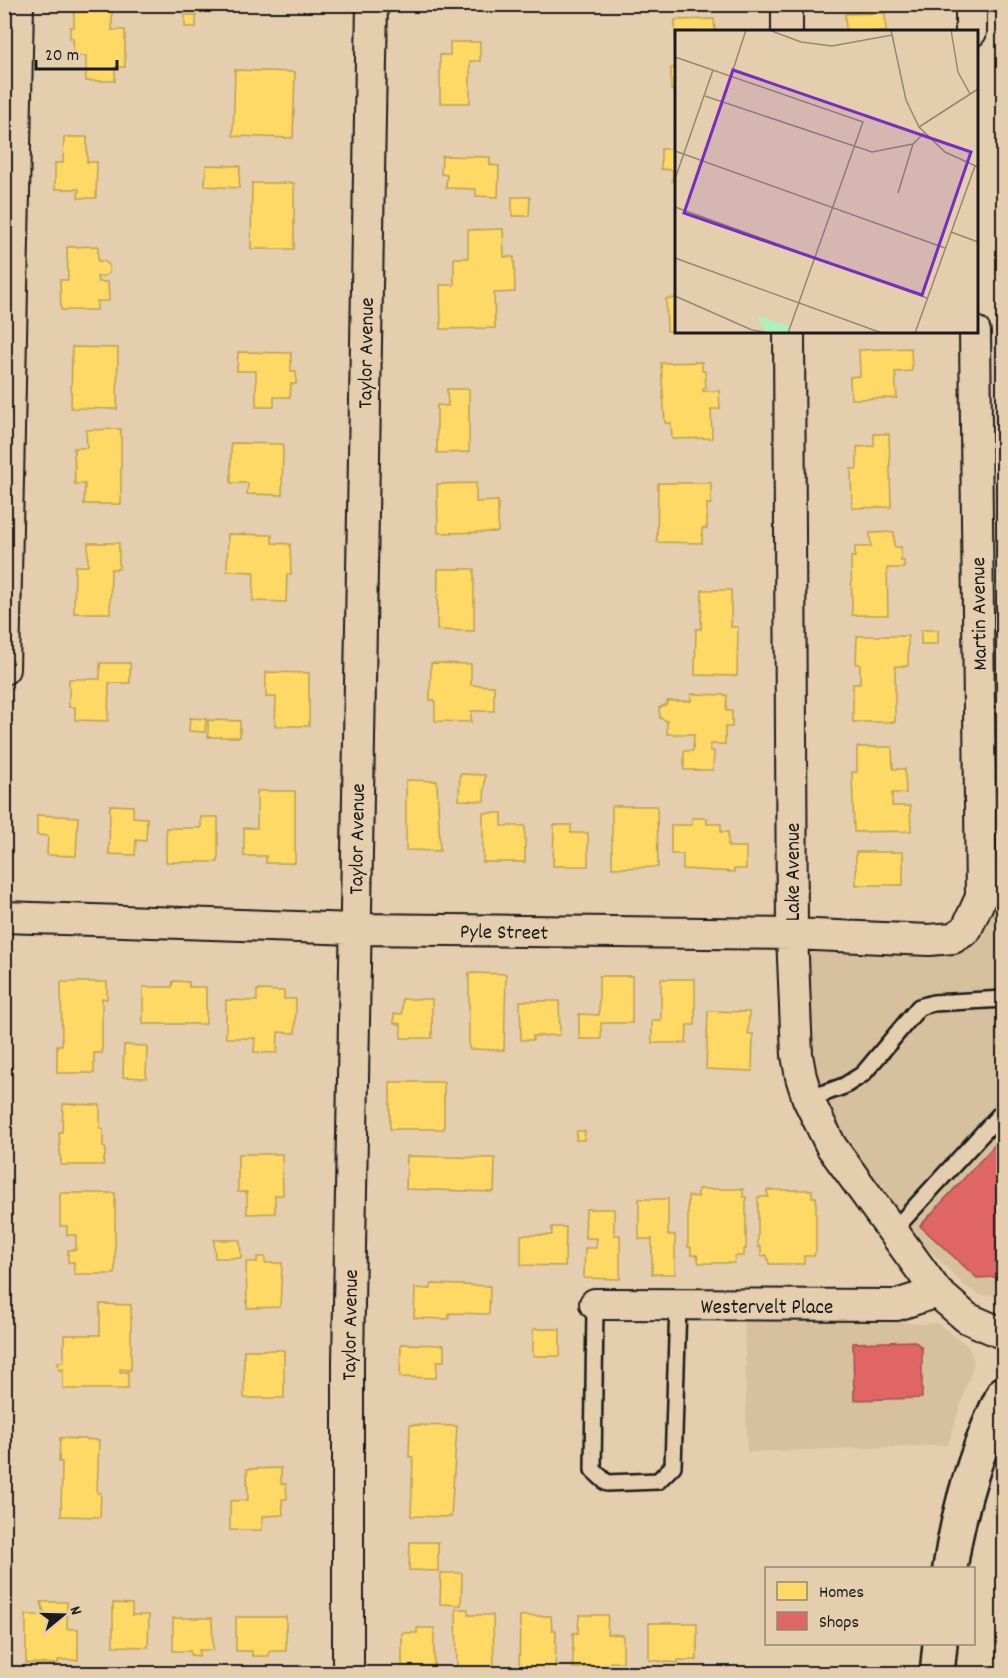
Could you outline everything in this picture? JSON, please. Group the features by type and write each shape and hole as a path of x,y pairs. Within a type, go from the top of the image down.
{"main road":[{"path":"950,1567 958,1516 965,1492 980,1445 1004,1394"},
{"path":"937,1674 940,1645"}],"street":[{"path":"4,669 18,4"},
{"name":"Taylor Avenue","path":"348,1674 348,1361 372,4"},
{"path":"787,4 787,30"},
{"path":"971,4 971,30"},
{"name":"Lake Avenue","path":"789,333 792,934 797,1055 808,1099 831,1146 891,1233 937,1292 967,1318 1004,1334"},
{"name":"Martin Avenue","path":"975,333 981,897"},
{"name":"Pyle Street","path":"4,917 355,929 792,934 929,940 953,938 966,930 981,897"},
{"name":"Westervelt Place","path":"595,1304 897,1305 937,1292"}],"lane":[{"path":"808,1099 844,1086 863,1074 919,1007 933,1003 1004,999"},
{"path":"891,1233 1004,1110"},
{"path":"595,1304 593,1470 607,1483 658,1481 673,1466 678,1305"}],"shaded area":[{"path":"981,897 1003,897 1003,1296 979,1295 964,1285 931,1252 891,1233 820,1125 792,934 953,938"},
{"path":"744,1307 922,1324 937,1323 968,1346 974,1362 948,1445 747,1452"},
{"path":"1003,1470 1003,1515 993,1508"}],"building: Homes":[{"path":"74,11 112,11 112,30 125,30 125,67 115,67 115,81 86,81 86,56 74,56 73,38 70,38 70,27 74,27"},
{"path":"885,13 886,30 846,30 845,14"},
{"path":"185,15 196,15 196,27 185,27"},
{"path":"714,19 715,30 675,30 675,20"},
{"path":"450,42 480,42 480,61 470,61 470,103 440,103 440,55 450,55"},
{"path":"671,68 675,68 675,90 671,90"},
{"path":"235,70 295,72 293,138 233,136"},
{"path":"64,137 87,137 87,162 97,162 96,198 78,198 79,189 55,189 55,163 63,163"},
{"path":"661,149 675,149 675,181 672,181 673,170 661,169"},
{"path":"442,156 490,157 490,165 499,166 498,197 476,196 476,189 446,188 447,175 441,174"},
{"path":"206,165 240,166 239,188 205,186"},
{"path":"252,183 294,183 294,249 251,249"},
{"path":"512,197 530,197 529,216 512,216"},
{"path":"503,229 504,257 514,257 515,292 494,293 495,328 441,329 440,285 454,285 454,258 468,258 468,230"},
{"path":"98,246 98,261 104,261 109,265 109,273 97,277 98,282 108,282 109,301 97,301 97,310 61,310 60,280 68,280 67,247"},
{"path":"675,298 675,331 667,331 666,299"},
{"path":"72,347 118,348 117,409 71,408"},
{"path":"911,348 912,371 895,372 897,398 851,399 850,377 860,376 859,350"},
{"path":"238,352 291,353 291,371 296,371 296,384 291,384 290,397 274,397 274,407 256,407 256,371 237,371"},
{"path":"702,362 706,388 703,388 703,391 719,391 720,409 711,409 712,438 672,439 671,423 665,423 661,363"},
{"path":"447,389 469,389 469,452 437,453 437,405 448,406"},
{"path":"121,429 121,504 84,504 85,484 75,484 74,448 87,448 86,430"},
{"path":"874,434 889,434 891,507 852,508 851,469 857,469 857,447 874,446"},
{"path":"231,443 283,444 282,495 247,494 248,483 231,483"},
{"path":"476,483 476,502 498,501 498,532 438,533 437,484"},
{"path":"658,483 711,483 711,504 707,504 707,528 702,528 702,543 657,542"},
{"path":"894,532 894,547 901,547 901,561 904,561 904,568 887,568 888,615 852,615 851,557 855,557 855,547 871,547 870,533"},
{"path":"228,534 272,535 272,543 290,544 291,574 287,574 286,602 253,601 254,572 227,571"},
{"path":"88,543 119,543 119,569 111,569 110,613 74,613 75,566 88,566"},
{"path":"438,569 474,569 474,631 437,630"},
{"path":"702,590 731,590 731,627 738,627 737,676 695,675 696,629 701,629"},
{"path":"921,630 938,630 938,644 921,644"},
{"path":"857,636 908,636 908,666 895,666 895,722 853,722 853,684 860,684 860,664 856,664"},
{"path":"100,663 130,663 130,683 109,683 108,721 75,720 75,707 69,707 69,679 100,679"},
{"path":"431,663 471,664 471,685 494,686 494,711 471,711 471,722 435,721 435,700 430,700"},
{"path":"266,672 309,673 309,726 275,726 276,697 266,697"},
{"path":"691,694 727,695 726,711 732,711 732,727 725,727 725,744 710,744 710,751 714,751 713,770 684,770 684,751 693,751 694,734 667,734 667,721 660,718 659,708 667,704 667,701 691,701"},
{"path":"190,718 206,719 205,732 189,731"},
{"path":"208,720 240,721 240,737 208,737"},
{"path":"857,747 892,747 893,769 905,769 906,793 892,793 892,806 910,806 911,831 854,832 852,772 857,772"},
{"path":"460,774 485,775 484,801 459,800"},
{"path":"406,780 437,781 440,851 406,850"},
{"path":"257,791 295,791 295,863 266,863 266,856 244,856 244,828 257,828"},
{"path":"110,805 133,806 133,817 147,818 146,841 136,840 135,855 109,854"},
{"path":"612,806 657,806 658,867 612,868"},
{"path":"483,813 502,813 502,826 525,826 525,862 483,862"},
{"path":"37,815 78,817 76,856 47,855 48,836 37,835"},
{"path":"201,817 218,817 218,862 166,862 166,828 201,828"},
{"path":"692,818 707,818 707,824 721,824 721,832 728,832 728,847 746,847 746,869 734,869 734,872 683,869 683,854 671,854 671,825 692,825"},
{"path":"554,825 571,825 571,833 588,833 588,866 553,866"},
{"path":"856,852 903,852 903,885 856,885"},
{"path":"469,973 506,974 504,1050 469,1049"},
{"path":"599,976 632,976 632,1023 601,1023 601,1039 579,1039 579,1014 599,1015"},
{"path":"661,979 695,979 695,1025 687,1025 686,1043 652,1043 652,1020 661,1020"},
{"path":"173,981 189,982 189,987 206,987 206,1024 143,1024 143,987 172,987"},
{"path":"61,982 107,982 107,999 102,998 102,1053 94,1053 94,1073 57,1073 57,1045 62,1045"},
{"path":"257,990 284,991 284,999 296,999 295,1033 278,1032 277,1053 254,1052 255,1038 226,1038 226,1000 257,1001"},
{"path":"402,999 432,999 432,1038 401,1038 401,1024 394,1023 394,1014 402,1014"},
{"path":"520,1001 559,1001 560,1035 533,1036 533,1040 521,1040"},
{"path":"708,1011 749,1012 748,1034 753,1034 752,1071 706,1069"},
{"path":"124,1045 147,1046 146,1078 123,1077"},
{"path":"390,1082 444,1082 444,1129 390,1129"},
{"path":"63,1104 100,1105 100,1129 103,1129 103,1147 106,1149 103,1165 61,1165 59,1132 62,1132"},
{"path":"577,1131 585,1131 584,1140 576,1140"},
{"path":"238,1154 282,1154 283,1195 275,1195 275,1213 247,1214 247,1192 238,1192"},
{"path":"407,1156 495,1158 494,1192 406,1189"},
{"path":"698,1189 743,1189 743,1197 746,1197 746,1249 744,1249 744,1256 735,1256 734,1263 699,1263 697,1255 691,1255 691,1247 688,1247 688,1196 698,1197"},
{"path":"767,1190 812,1190 812,1197 816,1197 816,1250 814,1256 804,1256 804,1264 769,1264 767,1255 761,1256 761,1247 758,1247 758,1197 768,1197"},
{"path":"60,1193 115,1193 115,1274 74,1274 74,1262 68,1262 68,1250 76,1250 76,1235 67,1235 67,1226 60,1226"},
{"path":"639,1199 668,1199 668,1235 675,1235 675,1274 652,1274 652,1239 639,1239"},
{"path":"586,1209 614,1209 614,1235 620,1235 620,1279 584,1278 585,1248 596,1248 597,1238 585,1238"},
{"path":"552,1227 566,1227 565,1266 521,1265 521,1235 552,1235"},
{"path":"214,1240 240,1240 241,1258 215,1258"},
{"path":"257,1257 265,1257 265,1263 282,1263 280,1307 247,1308 246,1262 257,1262"},
{"path":"431,1284 490,1286 489,1314 449,1313 449,1319 414,1318 415,1288 431,1289"},
{"path":"100,1304 131,1305 131,1370 120,1369 120,1372 128,1372 128,1389 63,1389 63,1369 59,1370 58,1362 64,1362 64,1335 100,1335"},
{"path":"533,1329 560,1329 560,1356 533,1356"},
{"path":"401,1344 444,1345 444,1361 437,1361 436,1378 400,1377"},
{"path":"244,1350 284,1350 284,1398 244,1398"},
{"path":"410,1425 457,1426 451,1517 411,1516 413,1457 409,1457"},
{"path":"60,1438 99,1440 97,1493 101,1493 100,1517 61,1516"},
{"path":"281,1468 281,1484 286,1484 287,1499 282,1499 283,1515 262,1516 262,1530 230,1530 230,1501 248,1500 247,1469"},
{"path":"410,1542 438,1542 438,1571 409,1570"},
{"path":"441,1573 462,1573 461,1605 440,1604"},
{"path":"41,1602 67,1602 67,1629 78,1629 78,1660 58,1660 58,1664 26,1663 26,1615 45,1615"},
{"path":"113,1603 132,1604 132,1615 149,1615 148,1647 113,1646"},
{"path":"456,1609 468,1609 468,1615 493,1615 494,1674 457,1674"},
{"path":"579,1615 608,1615 607,1634 623,1635 623,1662 610,1662 610,1674 585,1674 585,1668 573,1668 573,1633 578,1633"},
{"path":"520,1616 551,1616 552,1630 556,1630 555,1674 519,1674"},
{"path":"236,1617 286,1617 286,1651 269,1651 269,1656 252,1656 252,1651 236,1651"},
{"path":"173,1618 212,1618 213,1650 199,1650 199,1656 191,1655 190,1651 173,1651"},
{"path":"649,1623 697,1623 697,1660 678,1660 678,1663 649,1660"},
{"path":"417,1628 434,1628 434,1666 402,1666 402,1633 417,1633"}],"building: Shops":[{"path":"1004,1135 1004,1268 995,1277 977,1278 920,1226"},
{"path":"915,1341 922,1348 922,1398 854,1400 853,1343"}]}
